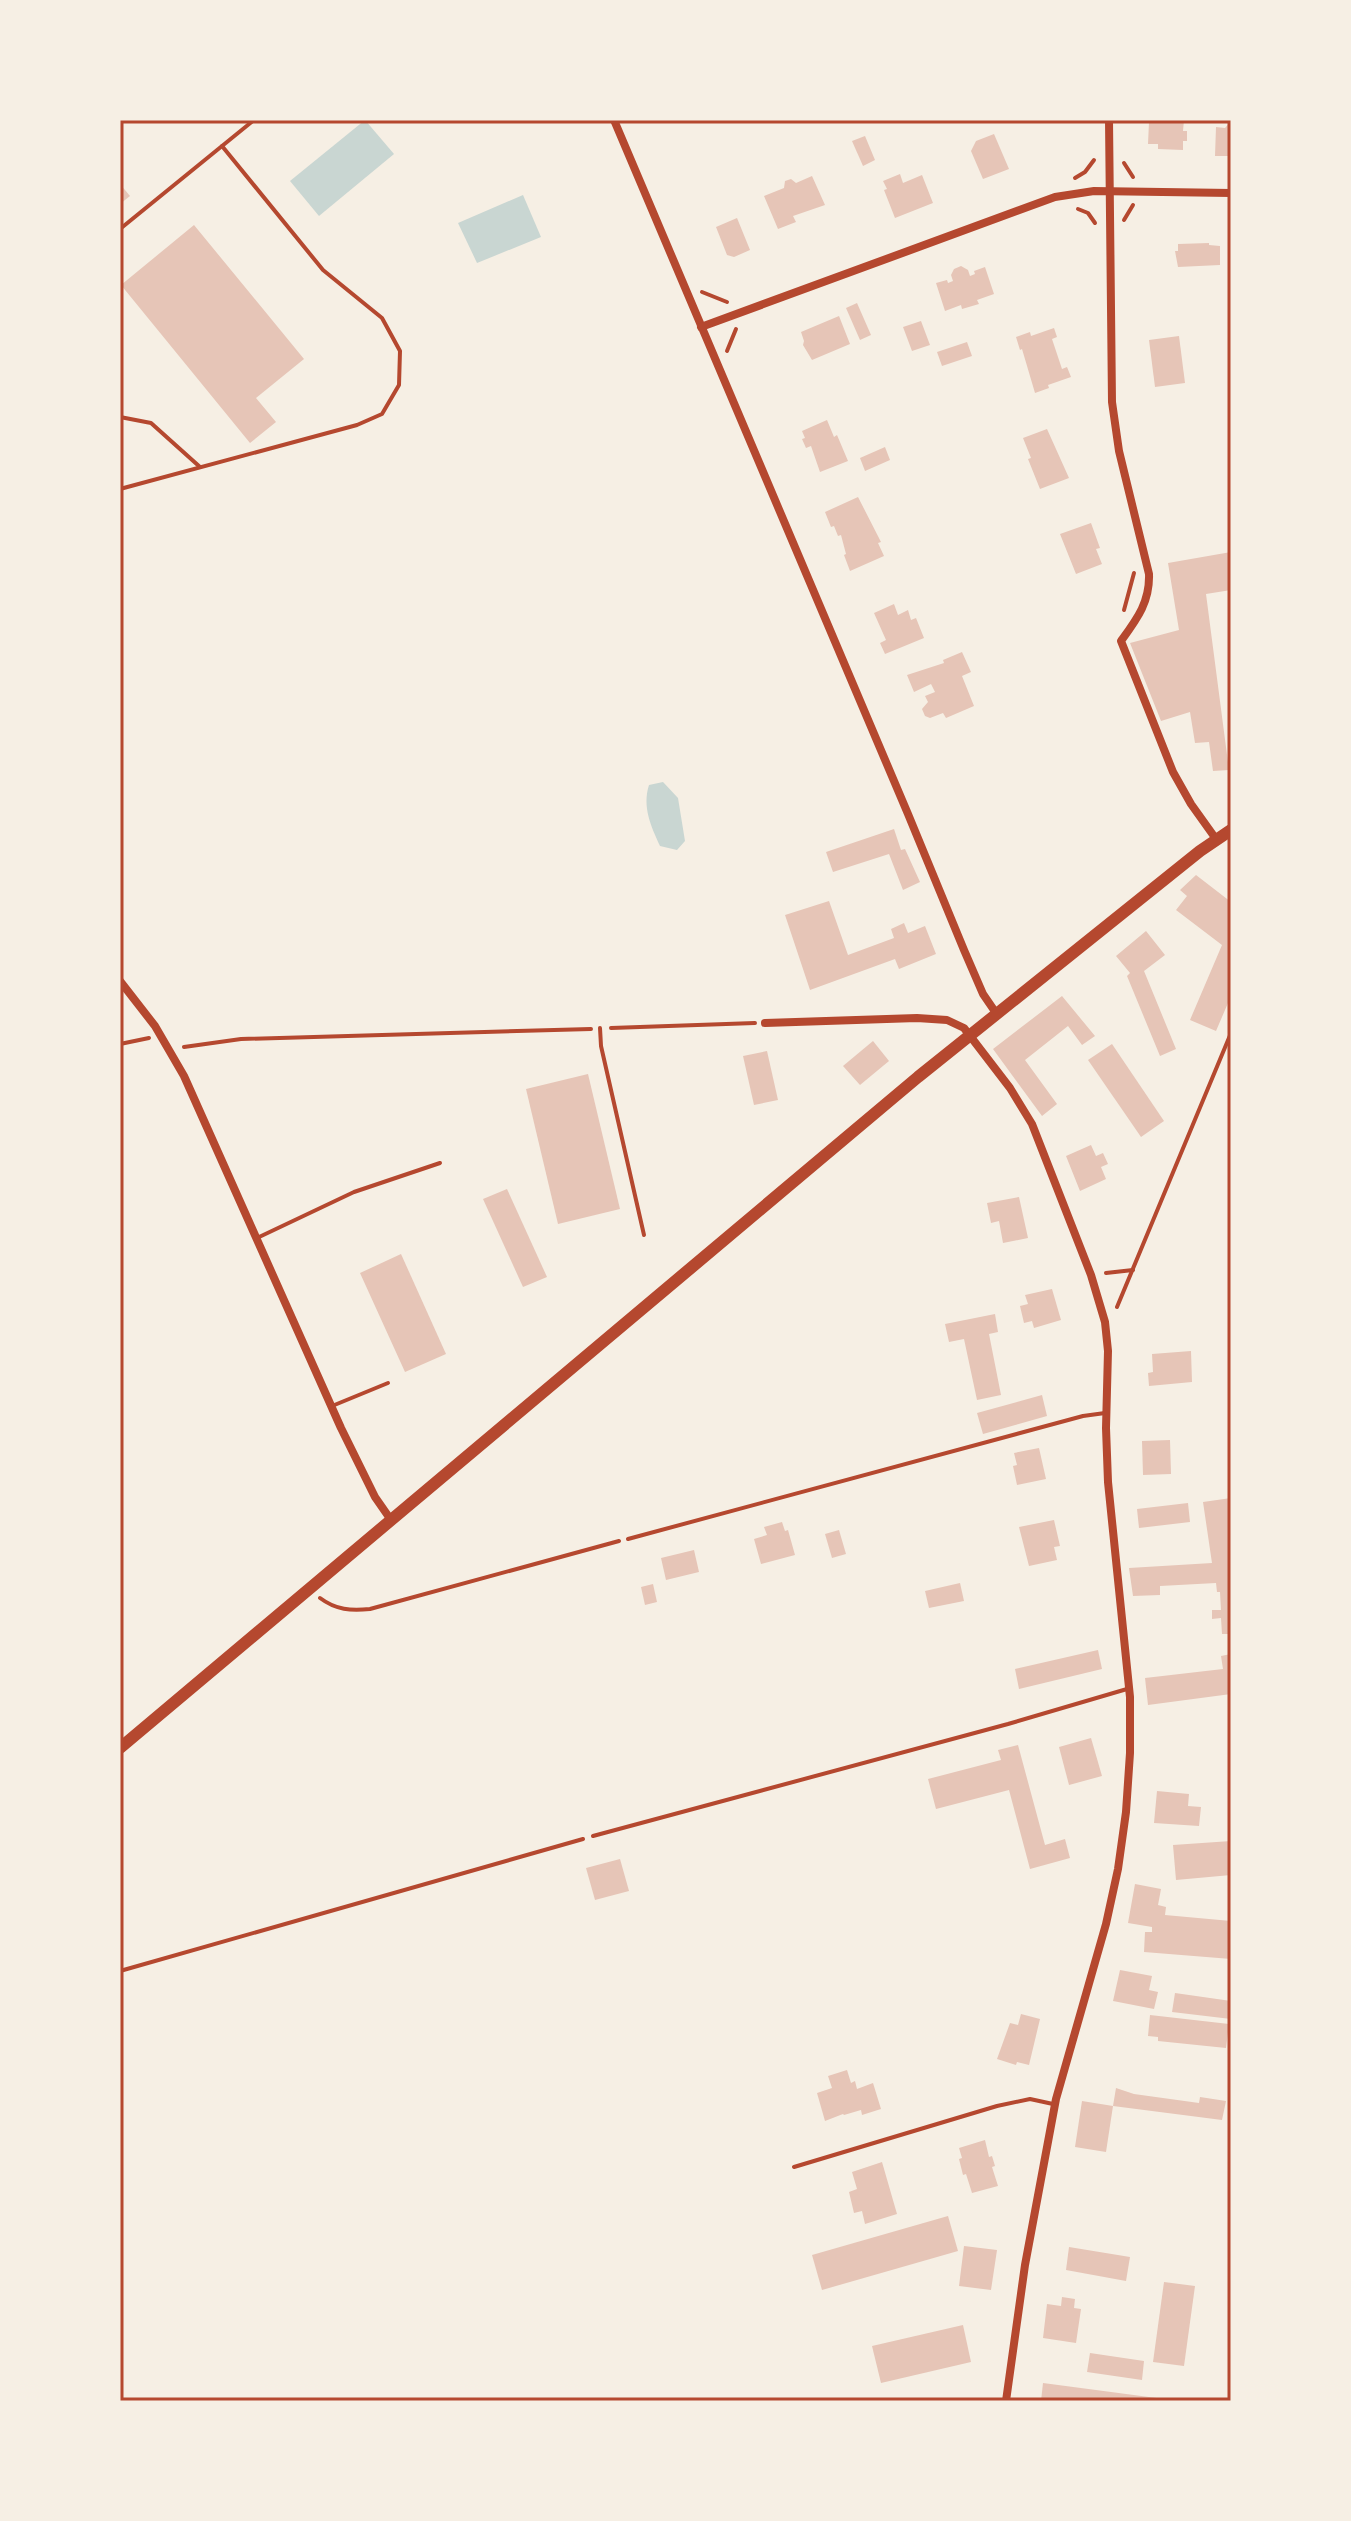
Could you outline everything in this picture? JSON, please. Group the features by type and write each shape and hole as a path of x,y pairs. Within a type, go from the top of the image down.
{"main road":[{"path":"120,1748 970,1034 1231,830"}],"street":[{"path":"614,120 964,950 983,994 996,1013"},
{"path":"1109,120 1112,402 1119,451 1149,574 1149,591 1143,609 1121,641 1173,772 1216,839"},
{"path":"701,327 1055,197 1078,192 1109,191 1231,193"},
{"path":"120,981 166,1042 184,1076 332,1406 375,1497 391,1520"},
{"path":"765,1023 917,1018 955,1022 970,1034 1032,1124 1091,1275 1105,1322 1112,1530 1129,1688 1128,1783 1118,1869 1099,1954 1055,2105 1025,2265 1006,2401"}],"lane":[{"path":"240,120 246,127"},
{"path":"120,229 254,120"},
{"path":"120,489 357,425 382,414 399,385 400,351 382,318 323,270 222,146"},
{"path":"120,417 151,423 200,467"},
{"path":"600,1028 601,1046 644,1235"},
{"path":"257,1238 354,1192 440,1163"},
{"path":"332,1406 388,1383"},
{"path":"628,1539 1068,1420 1106,1413"},
{"path":"593,1836 1008,1724 1129,1688"},
{"path":"794,2167 997,2106 1030,2099 1055,2105"}],"path":[{"path":"1064,182 1091,167 1096,152"},
{"path":"1071,210 1088,213 1097,231"},
{"path":"684,285 728,302 735,299 744,324 737,327 726,352"},
{"path":"120,1044 148,1038 182,1047 241,1039 765,1023"},
{"path":"1105,1322 1113,1314 1133,1270 1231,1033"},
{"path":"1091,1275 1133,1270"},
{"path":"309,1589 336,1608 353,1611 370,1609 628,1539"},
{"path":"120,1971 593,1836"}],"shaded area":[{"path":"365,120 394,154 319,216 290,181"},
{"path":"523,195 541,237 477,263 458,223"},
{"path":"663,782 678,798 685,841 677,850 660,846 648,816 646,801 649,785"}],"building":[{"path":"1159,120 1184,120 1183,131 1187,131 1187,141 1183,141 1183,150 1158,149 1158,144 1148,144 1149,122 1159,123"},
{"path":"1231,121 1231,156 1215,156 1216,127 1225,128"},
{"path":"994,134 1009,169 983,179 971,151 976,141"},
{"path":"865,136 875,160 863,166 852,141"},
{"path":"900,174 903,183 922,175 933,203 895,218 883,181"},
{"path":"812,176 825,205 793,216 796,222 778,229 764,196 784,188 785,181 791,179 796,183"},
{"path":"120,184 130,196 120,204"},
{"path":"737,218 750,250 734,257 727,255 716,227"},
{"path":"194,225 304,359 256,398 276,422 250,443 121,285"},
{"path":"1209,243 1220,246 1220,265 1178,267 1175,251 1178,251 1178,244"},
{"path":"961,266 968,270 970,276 985,267 994,294 977,300 979,304 962,309 961,305 945,311 936,283 953,281 951,275 954,269"},
{"path":"857,303 871,335 860,340 846,308"},
{"path":"839,316 850,344 812,360 803,345 801,332"},
{"path":"921,321 930,345 912,351 903,327"},
{"path":"1054,328 1057,337 1052,339 1062,369 1067,367 1071,377 1035,393 1016,337 1030,332 1031,336"},
{"path":"1179,336 1185,383 1155,387 1149,340"},
{"path":"967,342 972,356 942,366 937,352"},
{"path":"827,420 848,461 820,472 811,446 806,448 802,439 805,438 802,431"},
{"path":"1047,429 1069,478 1040,489 1023,438"},
{"path":"885,447 890,460 865,471 860,458"},
{"path":"858,497 881,542 878,543 884,556 850,571 841,535 838,536 834,526 831,527 825,512"},
{"path":"1091,523 1102,564 1076,574 1060,534"},
{"path":"1231,552 1231,590 1206,594 1229,770 1213,771 1209,742 1195,743 1190,712 1161,721 1130,643 1179,630 1168,563"},
{"path":"894,604 898,615 908,610 911,620 916,618 924,638 885,654 880,643 886,640 874,613"},
{"path":"962,652 971,672 962,676 974,706 946,718 943,713 930,718 925,716 922,709 928,702 925,696 935,692 931,684 914,692 907,675 944,663 943,660"},
{"path":"894,829 901,850 905,849 920,882 903,890 889,854 833,872 826,852"},
{"path":"1196,875 1231,902 1231,996 1216,1031 1190,1020 1222,945 1176,910 1187,896 1180,890"},
{"path":"829,901 848,955 894,938 891,929 904,923 908,933 925,926 936,954 899,969 895,959 810,990 785,915"},
{"path":"1146,931 1165,955 1144,971 1176,1049 1160,1056 1127,976 1130,973 1116,956"},
{"path":"1062,996 1095,1036 1082,1045 1068,1026 1025,1060 1057,1104 1042,1116 993,1049"},
{"path":"873,1041 889,1061 860,1085 843,1066"},
{"path":"1112,1044 1164,1121 1141,1137 1088,1060"},
{"path":"767,1051 778,1100 754,1105 743,1056"},
{"path":"588,1074 620,1209 558,1224 526,1089"},
{"path":"1091,1145 1096,1156 1103,1153 1108,1164 1101,1167 1106,1179 1080,1191 1066,1156"},
{"path":"507,1189 547,1277 523,1287 483,1199"},
{"path":"1019,1197 1028,1238 1003,1243 999,1221 991,1223 987,1203"},
{"path":"401,1254 446,1354 405,1372 360,1273"},
{"path":"1052,1289 1061,1320 1034,1328 1032,1321 1024,1323 1020,1306 1028,1304 1025,1295"},
{"path":"995,1314 998,1332 989,1334 1001,1395 977,1400 964,1339 949,1342 945,1324"},
{"path":"1191,1351 1192,1382 1149,1386 1148,1373 1153,1372 1152,1354"},
{"path":"1042,1395 1047,1416 983,1434 977,1413"},
{"path":"1170,1440 1171,1474 1143,1475 1142,1441"},
{"path":"1039,1448 1046,1479 1017,1485 1014,1453"},
{"path":"1231,1498 1231,1634 1222,1634 1221,1618 1212,1619 1212,1610 1221,1610 1216,1583 1160,1586 1160,1595 1133,1596 1129,1568 1212,1563 1203,1502"},
{"path":"1188,1503 1190,1522 1139,1528 1137,1509"},
{"path":"1054,1520 1060,1546 1054,1547 1057,1560 1029,1566 1019,1527"},
{"path":"782,1522 785,1531 788,1530 795,1555 761,1564 754,1539 767,1535 764,1527"},
{"path":"839,1530 846,1554 832,1558 825,1534"},
{"path":"694,1550 699,1572 666,1580 661,1558"},
{"path":"960,1583 964,1601 929,1608 925,1591"},
{"path":"653,1584 657,1602 645,1605 641,1587"},
{"path":"1098,1650 1102,1669 1019,1689 1015,1669"},
{"path":"1231,1654 1231,1694 1148,1705 1145,1678 1223,1669 1221,1656"},
{"path":"1091,1738 1102,1776 1069,1785 1059,1747"},
{"path":"1018,1745 1045,1845 1065,1839 1070,1858 1030,1869 1009,1790 936,1809 928,1779 1001,1760 998,1750"},
{"path":"1157,1791 1189,1794 1188,1806 1201,1807 1199,1826 1154,1823"},
{"path":"1231,1841 1231,1875 1176,1880 1173,1845"},
{"path":"620,1859 629,1891 595,1900 586,1868"},
{"path":"1135,1884 1161,1889 1158,1905 1166,1907 1165,1915 1231,1921 1231,1959 1144,1952 1145,1932 1152,1932 1152,1927 1128,1923"},
{"path":"1120,1970 1152,1976 1149,1990 1158,1992 1154,2009 1113,2001"},
{"path":"1175,1993 1231,2001 1231,2019 1172,2012"},
{"path":"1021,2014 1040,2019 1029,2065 997,2059 1010,2023 1018,2025"},
{"path":"1150,2015 1229,2024 1226,2048 1158,2041 1158,2037 1148,2036"},
{"path":"847,2070 851,2083 855,2081 857,2089 873,2083 881,2109 862,2115 861,2110 825,2121 817,2093 832,2088 828,2076"},
{"path":"1116,2088 1134,2094 1199,2103 1200,2097 1226,2101 1222,2120 1113,2106"},
{"path":"1082,2101 1113,2106 1106,2152 1075,2147"},
{"path":"985,2140 995,2166 992,2167 998,2186 972,2193 966,2174 963,2175 959,2148"},
{"path":"882,2162 897,2214 865,2224 862,2211 854,2213 849,2192 857,2189 852,2172"},
{"path":"948,2216 958,2251 822,2290 812,2255"},
{"path":"964,2246 997,2250 991,2290 959,2286"},
{"path":"1069,2247 1130,2257 1126,2281 1066,2270"},
{"path":"1164,2282 1195,2286 1184,2366 1153,2362"},
{"path":"1062,2297 1075,2299 1074,2308 1081,2309 1076,2343 1043,2338 1047,2304 1061,2306"},
{"path":"963,2325 971,2362 881,2383 872,2346"},
{"path":"1090,2353 1144,2361 1142,2380 1087,2372"},
{"path":"1043,2383 1164,2399 1041,2401"}]}
